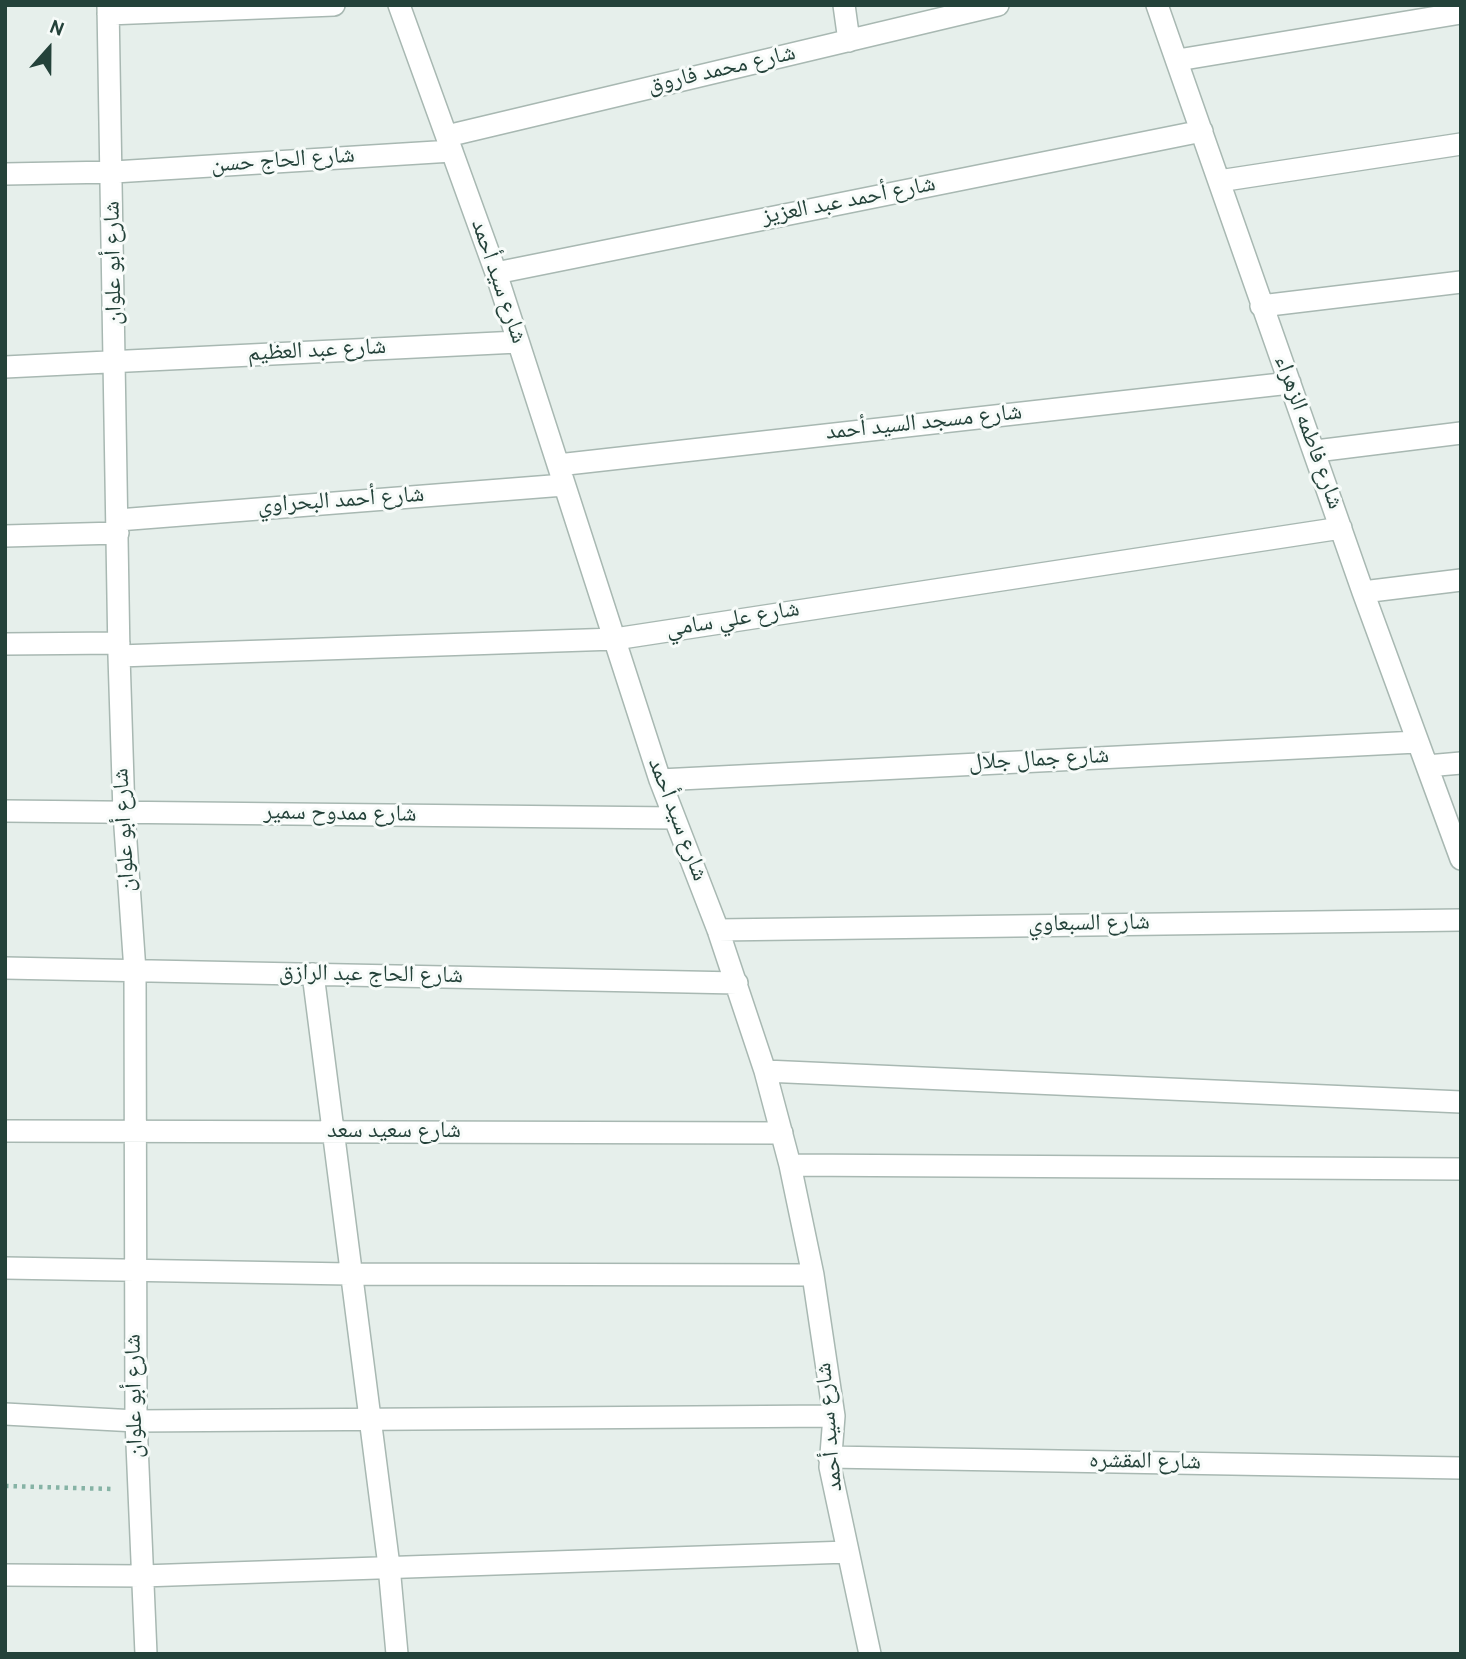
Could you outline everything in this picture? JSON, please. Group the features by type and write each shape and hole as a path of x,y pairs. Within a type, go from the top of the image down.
{"street":[{"path":"108,10 334,5"},
{"name":"شارع سيد أحمد","path":"399,5 496,273 660,780 718,930 765,1071 790,1165 813,1275 834,1416 829,1457 870,1654"},
{"path":"844,5 849,41"},
{"name":"شارع محمد فاروق","path":"449,144 998,5"},
{"name":"شارع فاطمه الزهراء","path":"1157,5 1261,306 1316,451 1363,592 1461,859"},
{"name":"شارع أبو علوان","path":"108,10 114,172 119,649 124,813 135,971 134,1270 137,1490 146,1654"},
{"path":"1178,61 1461,13"},
{"name":"شارع أحمد عبد العزيز","path":"496,273 1202,131"},
{"name":"شارع الحاج حسن","path":"5,174 114,172 449,144"},
{"path":"1219,181 1461,144"},
{"path":"1261,306 1461,282"},
{"name":"شارع عبد العظيم","path":"5,367 518,342"},
{"name":"شارع مسجد السيد أحمد","path":"561,475 1290,383"},
{"path":"1316,451 1461,433"},
{"name":"شارع أحمد البحراوي","path":"5,536 118,526 561,475"},
{"name":"شارع علي سامي","path":"5,644 119,649 615,639 1341,528"},
{"path":"1363,592 1461,580"},
{"name":"شارع جمال جلال","path":"660,780 1417,742"},
{"path":"1427,766 1461,763"},
{"name":"شارع ممدوح سمير","path":"5,811 674,818"},
{"name":"شارع السبعاوي","path":"718,930 1461,920"},
{"name":"شارع الحاج عبد الرازق","path":"5,968 737,983"},
{"path":"313,974 349,1274 389,1566 397,1654"},
{"path":"765,1071 1461,1102"},
{"name":"شارع سعيد سعد","path":"5,1131 782,1133"},
{"path":"790,1165 1461,1169"},
{"path":"5,1268 349,1274 813,1275"},
{"path":"5,1415 136,1421 368,1417 834,1416"},
{"name":"شارع المقشره","path":"829,1457 1461,1468"},
{"path":"5,1575 142,1576 848,1552"}],"path":[{"path":"5,1486 137,1490"}]}
